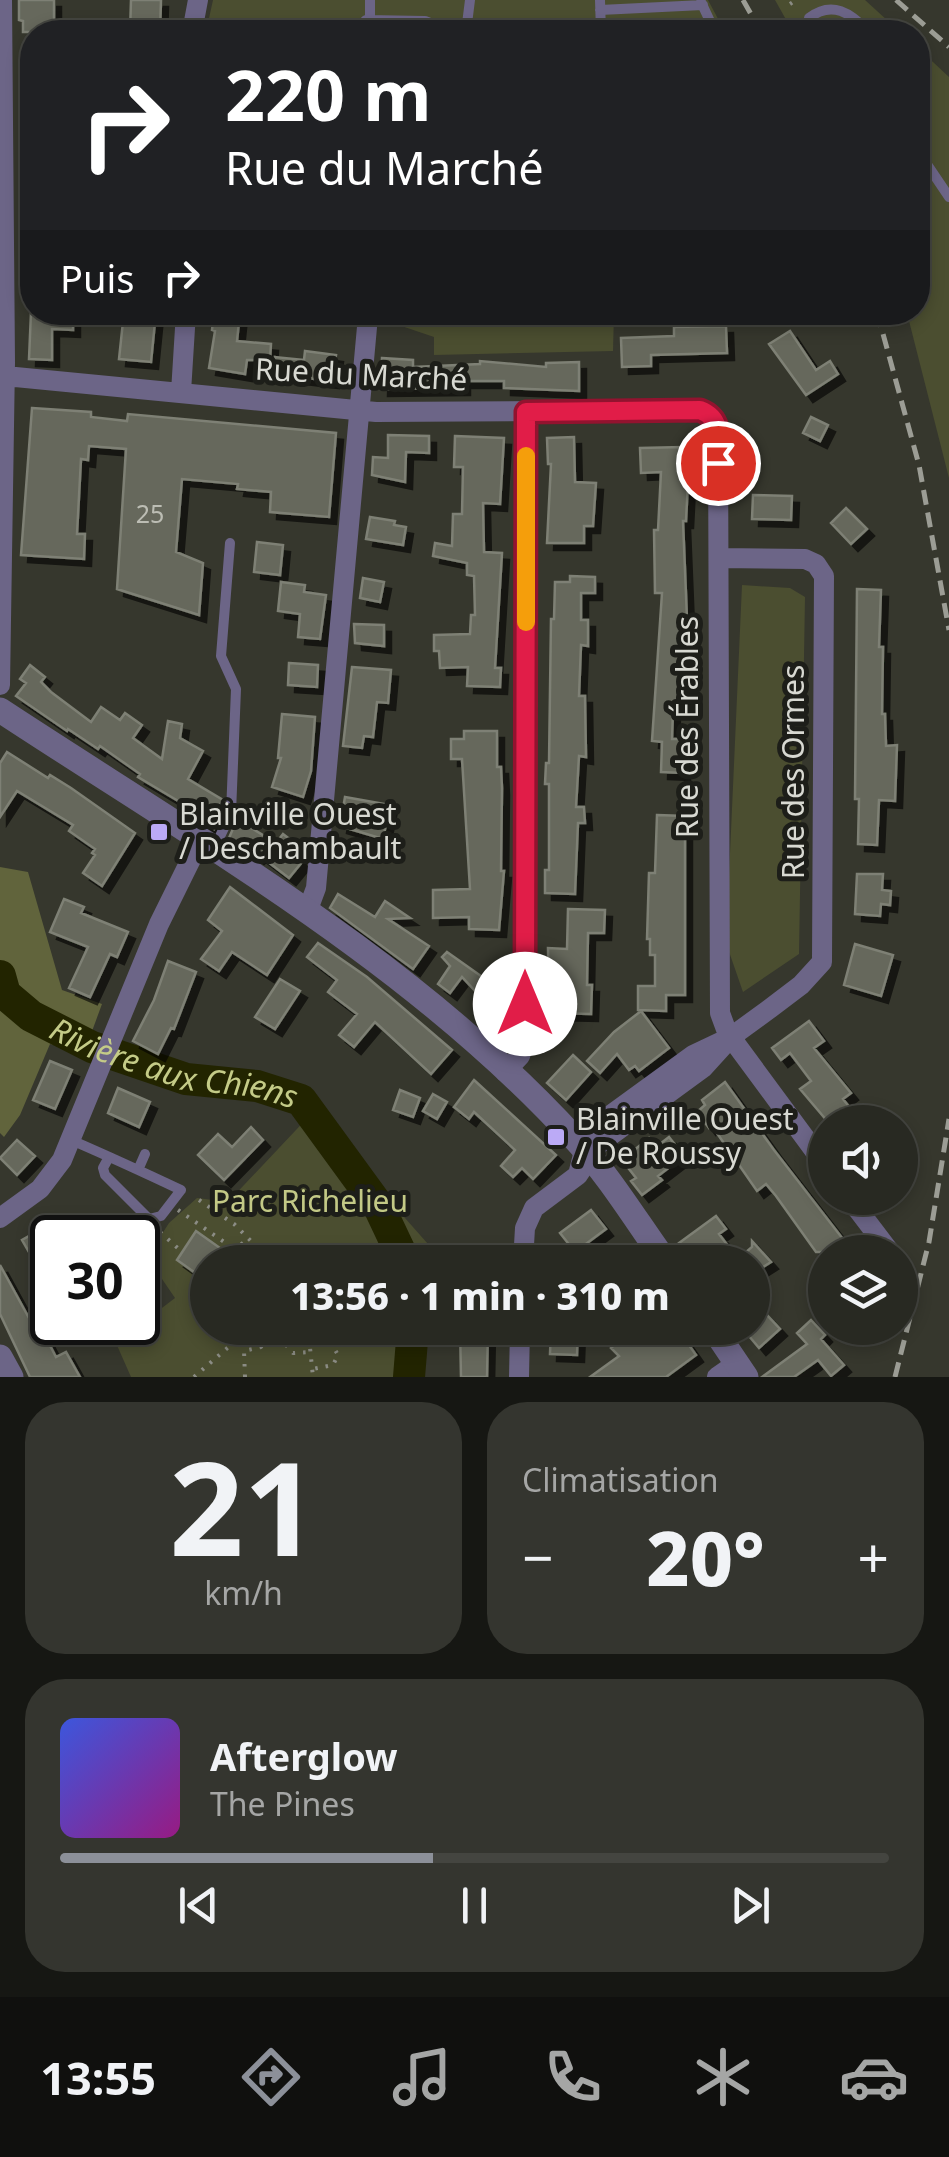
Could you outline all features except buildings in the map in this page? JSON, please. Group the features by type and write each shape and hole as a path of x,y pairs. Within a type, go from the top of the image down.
{"street":[{"path":"0,685 5,376 2,0"},
{"path":"181,392 185,325"},
{"path":"307,912 316,888 367,325"},
{"name":"Rue du Marché","path":"5,376 360,411 694,410 713,416"},
{"path":"506,1072 520,1056 525,1042 526,412"},
{"name":"Rue des Érables","path":"713,416 718,432 719,558 717,986 721,1020 730,1037"},
{"name":"Rue des Ormes","path":"524,1245 530,1214 584,1161 594,1128 693,1055 730,1037 801,985 822,962 824,582 816,564 805,559 719,558"},
{"path":"0,710 307,912 416,991 506,1072 652,1245"},
{"path":"0,1218 40,1189 58,1167 159,924 206,845"},
{"path":"730,1037 808,1142"},
{"path":"862,1215 877,1235"},
{"path":"518,1377 519,1345"},
{"path":"720,1345 734,1372"},
{"path":"0,1357 11,1377"}],"lane":[{"path":"600,5 702,2"},
{"path":"808,20 831,7 855,20"},
{"path":"930,169 949,197"},
{"path":"206,845 232,813 236,689 221,656 230,543"},
{"path":"72,1140 110,1157 181,1190 161,1216 149,1219 105,1175 103,1168 110,1157"},
{"path":"138,1170 146,1154"}],"path":[{"path":"790,4 796,0"},
{"path":"199,1200 256,1245"},
{"path":"183,1214 227,1245"},
{"path":"164,1238 182,1252"},
{"path":"240,1245 249,1238"},
{"path":"194,1377 231,1345"},
{"path":"245,1377 244,1351 262,1345"},
{"path":"286,1345 293,1353 312,1352"},
{"path":"311,1345 313,1377"},
{"path":"312,1369 334,1364 338,1354 332,1345"}],"green space":[{"path":"213,0 708,0 719,20 209,20"},
{"path":"775,0 865,0 887,20 786,20"},
{"path":"930,59 949,77 949,478 910,325 930,325"},
{"path":"398,325 614,325 613,351 434,355 434,337"},
{"path":"742,585 790,588 805,597 799,954 743,992 726,943"},
{"path":"0,867 28,872 62,990 102,1004 84,1053 50,1044 20,1115 4,1137 0,1133"},
{"name":"Parc Richelieu","path":"312,1113 428,1245 190,1245 190,1345 419,1345 416,1377 131,1377 117,1345 160,1345 160,1309 175,1298 160,1276 160,1237 169,1223 197,1198 228,1202"}],"waterway":[{"name":"Rivière aux Chiens","path":"0,976 5,994 31,1016 92,1047 186,1079 257,1086 301,1100 379,1207 397,1245"},
{"name":"Rivière aux Chiens","path":"409,1377 412,1345"}],"railway":[{"path":"743,0 754,20"},
{"path":"896,0 919,20"},
{"path":"930,30 949,47"},
{"path":"881,325 919,465 949,630"},
{"path":"895,1377 929,1242 949,1119"}],"slow traffic":[{"path":"526,456 526,622"}],"place":[{"name":"Blainville Ouest / Deschambault","path":"159,832"},
{"name":"Blainville Ouest / De Roussy","path":"556,1137"}],"route":[{"path":"525,1004 526,412 700,410 717,422 718,463"}]}
